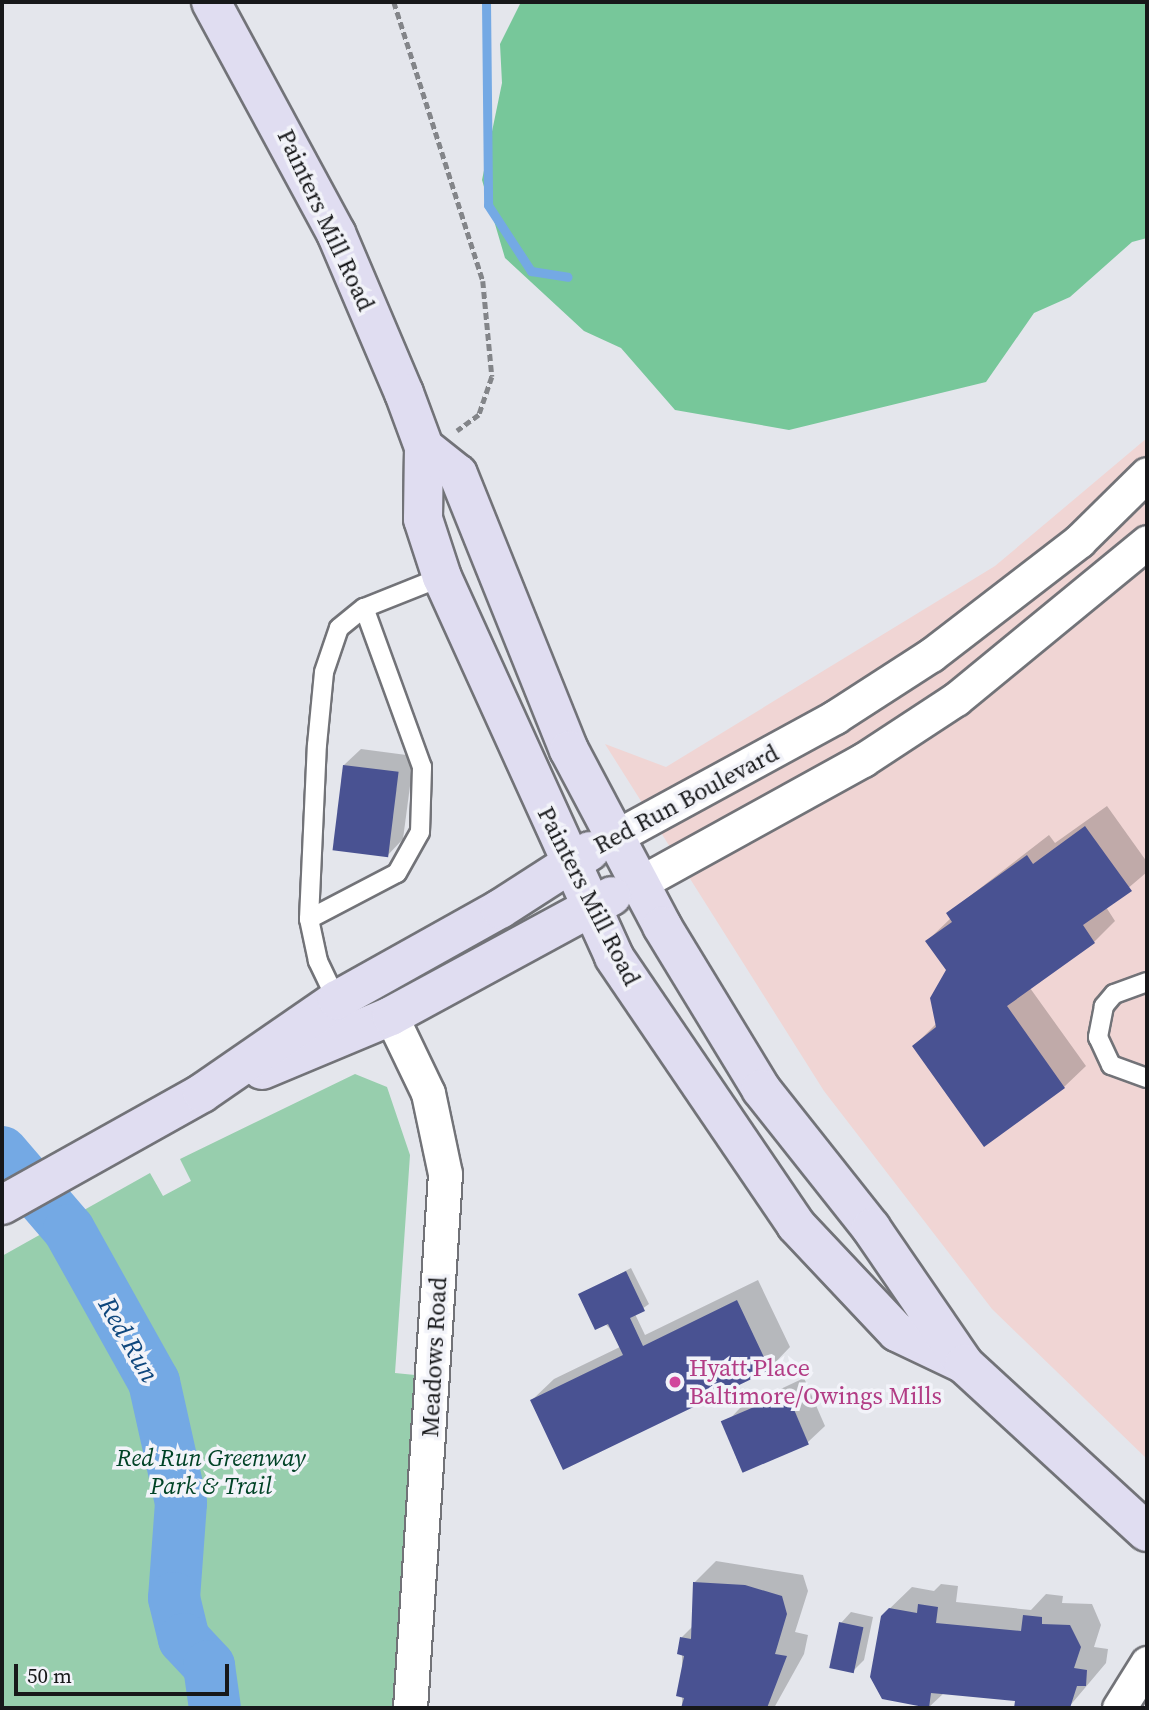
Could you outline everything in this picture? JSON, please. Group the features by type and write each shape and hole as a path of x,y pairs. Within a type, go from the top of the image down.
{"main road":[{"name":"Painters Mill Road","path":"211,2 336,233 424,447 423,519 442,577 568,862 614,957 796,1225 897,1332 964,1364"},
{"name":"Painters Mill Road","path":"424,447 458,474 523,647 615,837 761,1089 871,1228 964,1364 1147,1532"},
{"name":"Red Run Boulevard","path":"2,1205 201,1093 337,1000 500,909 568,862 615,837"},
{"name":"Red Run Boulevard","path":"201,1093 357,1033 589,906 640,883"}],"street":[{"name":"Red Run Boulevard","path":"615,837 835,718 931,655 1079,541 1147,474"},
{"name":"Red Run Boulevard","path":"640,883 863,760 956,699 1147,542"},
{"name":"Meadows Road","path":"391,1016 428,1094 445,1174 410,1708"},
{"path":"1119,1708 1145,1665"}],"lane":[{"path":"357,1033 318,961 309,919 324,672 340,628 364,608 442,577"},
{"path":"309,919 397,873 420,832 422,767 364,608"},
{"path":"1147,982 1114,994 1104,1006 1098,1037 1111,1065 1147,1078"}],"path":[{"path":"394,2 483,281 490,339 492,377 479,415 424,447"}],"shaded area":[{"path":"1147,438 1147,1459 992,1309 824,1091 605,744 666,767 995,566"}],"green space":[{"path":"521,2 1147,2 1147,238 1132,242 1070,297 1034,313 986,382 789,430 675,410 621,348 584,331 505,258 482,180 502,83 500,44"},
{"name":"Red Run Greenway Park & Trail","path":"355,1074 387,1087 410,1155 395,1373 425,1376 421,1708 2,1708 2,1256 150,1173 163,1196 191,1181 180,1159"}],"building":[{"path":"343,765 399,772 388,857 333,850"},
{"path":"1085,826 1132,891 1083,925 1095,943 1007,1006 1065,1088 984,1147 912,1046 936,1027 930,998 946,970 925,941 952,922 946,913 1027,855 1033,864"},
{"path":"626,1271 645,1311 630,1318 643,1346 737,1300 770,1370 563,1470 530,1400 623,1355 608,1324 595,1330 578,1294"},
{"path":"787,1393 809,1445 743,1473 721,1421"},
{"path":"693,1582 745,1585 782,1596 787,1614 775,1654 787,1656 767,1708 681,1708 684,1698 676,1696 684,1656 677,1654 680,1637 691,1639"},
{"path":"918,1604 938,1607 936,1623 1021,1631 1023,1615 1042,1617 1042,1624 1070,1625 1081,1647 1074,1668 1087,1670 1086,1686 1077,1686 1070,1708 1014,1708 1015,1701 931,1693 929,1708 882,1699 870,1677 881,1616 889,1608 917,1613"},
{"path":"839,1622 863,1627 854,1673 829,1668"}],"waterway":[{"path":"486,2 488,205 531,271 568,277"},
{"name":"Red Run","path":"2,1152 69,1230 154,1382 181,1503 174,1598 184,1639 209,1666 215,1708"}],"place":[{"name":"Hyatt Place Baltimore/Owings Mills","path":"675,1382"}]}
